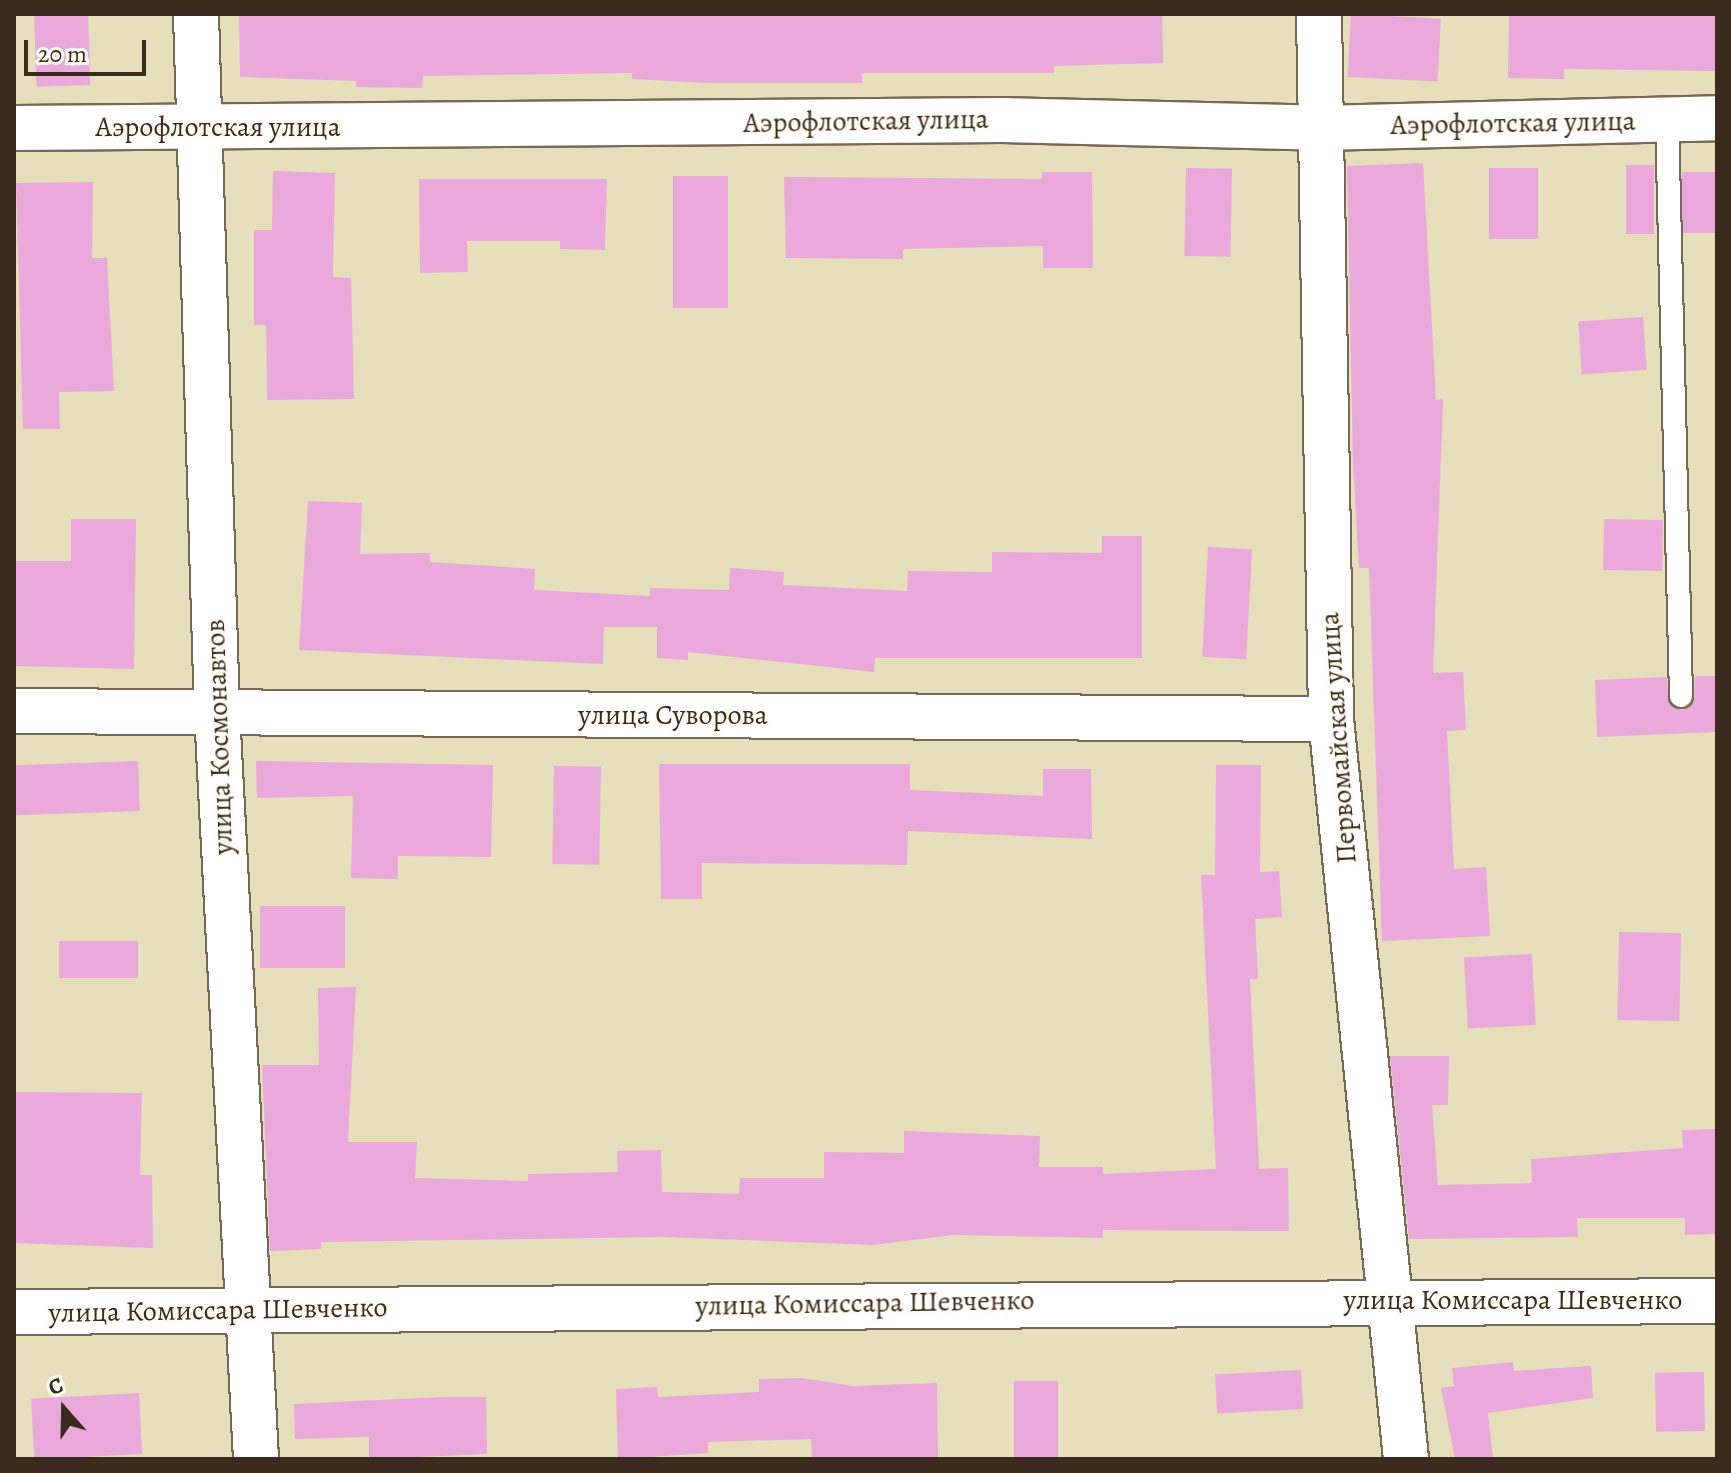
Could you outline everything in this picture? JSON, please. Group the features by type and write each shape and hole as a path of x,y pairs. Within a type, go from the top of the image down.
{"street":[{"name":"улица Космонавтов","path":"196,14 217,712 244,1310 256,1459"},
{"name":"Первомайская улица","path":"1319,14 1331,719 1387,1298 1406,1459"},
{"name":"Аэрофлотская улица","path":"14,128 1002,120 1320,128 1717,118"},
{"name":"улица Суворова","path":"14,711 1331,719"},
{"name":"улица Комиссара Шевченко","path":"14,1312 1387,1298 1717,1301"}],"lane":[{"path":"1667,119 1681,696"}],"building":[{"path":"88,14 90,85 37,87 34,16"},
{"path":"239,14 1162,14 1163,63 1054,66 1054,73 862,73 862,83 708,83 632,79 632,73 423,76 422,88 356,87 356,81 240,77"},
{"path":"1351,14 1441,19 1438,82 1348,77"},
{"path":"1509,14 1717,14 1717,71 1564,69 1564,79 1508,78"},
{"path":"1423,163 1436,400 1443,399 1433,673 1463,672 1466,730 1447,731 1454,869 1486,867 1490,936 1382,941 1369,568 1359,568 1353,464 1347,166"},
{"path":"1626,165 1654,165 1654,234 1626,234"},
{"path":"1186,168 1232,169 1230,257 1184,256"},
{"path":"1489,168 1538,168 1538,239 1489,239"},
{"path":"273,171 335,173 333,277 351,278 354,399 267,400 266,325 254,325 254,230 272,230"},
{"path":"1042,172 1092,172 1093,268 1043,268 1043,246 903,249 903,259 786,258 784,177 1042,179"},
{"path":"1682,172 1717,172 1717,233 1682,233"},
{"path":"673,176 728,176 728,308 673,308"},
{"path":"419,179 607,179 605,250 560,249 560,241 467,241 468,272 420,273"},
{"path":"93,182 92,258 107,258 114,391 59,392 60,429 23,429 16,183"},
{"path":"1643,317 1647,370 1582,374 1578,322"},
{"path":"308,501 362,503 360,554 430,553 430,562 535,569 534,590 650,596 650,588 729,590 730,568 784,572 783,585 907,591 908,571 992,572 992,552 1102,553 1102,536 1142,536 1142,658 875,658 874,672 688,652 688,660 657,658 657,627 604,627 603,664 299,650"},
{"path":"71,519 136,519 134,669 14,666 14,561 71,561"},
{"path":"1604,519 1663,520 1662,571 1603,570"},
{"path":"1208,547 1252,549 1246,659 1202,657"},
{"path":"1695,676 1717,676 1717,732 1597,737 1595,680 1667,677 1669,703 1682,710 1694,702"},
{"path":"138,761 140,811 16,815 14,765"},
{"path":"256,761 493,765 491,857 398,856 398,879 351,878 353,796 257,798"},
{"path":"659,764 910,764 910,790 1043,796 1043,769 1091,769 1092,839 908,831 907,865 702,863 702,899 661,899"},
{"path":"1216,765 1261,765 1260,872 1279,871 1282,917 1255,919 1258,979 1250,979 1259,1169 1288,1168 1289,1231 1103,1230 1103,1238 953,1235 873,1245 663,1237 321,1242 321,1249 270,1251 262,1065 319,1065 318,988 356,987 348,1142 417,1142 415,1178 528,1181 528,1174 618,1172 617,1151 661,1150 662,1192 739,1194 740,1178 824,1178 824,1152 904,1153 904,1131 1040,1136 1039,1167 1103,1167 1103,1174 1216,1169 1201,875 1215,875"},
{"path":"554,766 601,767 599,865 552,864"},
{"path":"260,906 345,906 345,968 260,968"},
{"path":"1619,932 1681,933 1679,1021 1617,1020"},
{"path":"59,941 138,941 138,978 59,978"},
{"path":"1532,954 1536,1025 1468,1028 1464,958"},
{"path":"1390,1056 1449,1056 1448,1105 1432,1105 1438,1185 1532,1183 1531,1159 1683,1148 1682,1130 1717,1129 1717,1234 1685,1235 1685,1218 1577,1218 1578,1237 1409,1239"},
{"path":"14,1092 142,1093 140,1175 152,1175 153,1248 14,1243"},
{"path":"1513,1362 1514,1371 1591,1366 1593,1398 1488,1413 1493,1459 1455,1459 1441,1388 1454,1386 1452,1368"},
{"path":"1301,1370 1303,1409 1217,1413 1215,1375"},
{"path":"1704,1372 1705,1431 1656,1432 1655,1373"},
{"path":"802,1378 853,1386 937,1383 938,1459 812,1459 811,1439 708,1442 708,1453 618,1459 616,1389 657,1387 658,1397 759,1392 759,1379"},
{"path":"1014,1381 1058,1381 1058,1459 1014,1459"},
{"path":"139,1393 142,1454 34,1459 31,1399"},
{"path":"486,1397 487,1454 369,1459 369,1437 295,1439 294,1404"}]}
